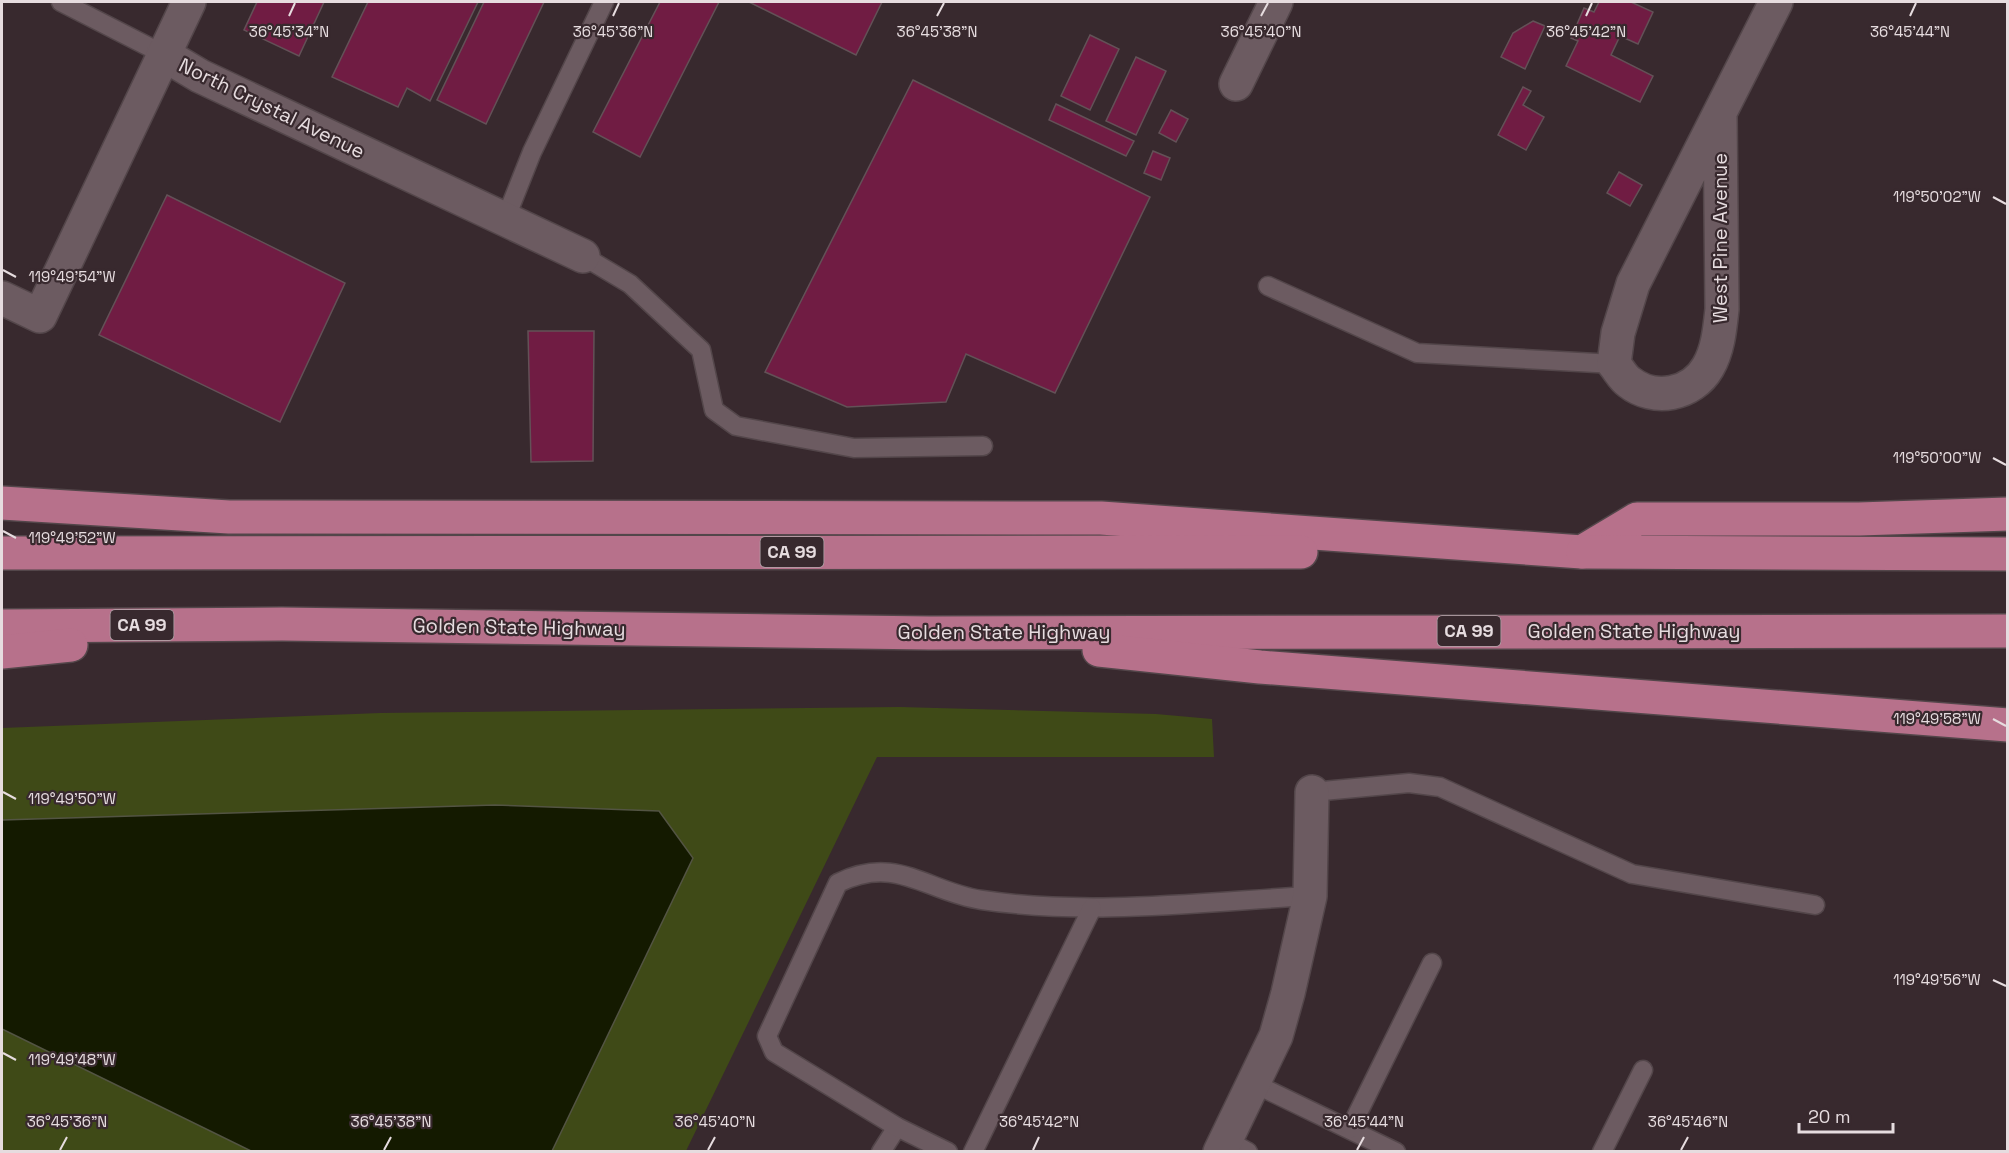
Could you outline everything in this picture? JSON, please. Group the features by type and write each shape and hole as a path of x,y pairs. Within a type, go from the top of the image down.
{"highway":[{"path":"2,504 229,517 1101,518 1581,552 1637,519 1859,519 2007,514"},
{"name":"CA 99","path":"2,553 2007,554"},
{"path":"2,652 282,624"},
{"name":"Golden State Highway","path":"2,626 282,624 930,633 2007,631"},
{"path":"930,633 1272,668 2007,725"}],"street":[{"path":"163,54 189,2"},
{"path":"1236,84 1276,2"},
{"name":"West Pine Avenue","path":"1720,115 1722,309 1719,334 1708,367 1692,386 1675,394 1639,389 1627,381 1614,364 1618,333 1633,284 1663,220 1720,115 1776,2"},
{"name":"North Crystal Avenue","path":"2,298 40,316 163,54 200,76 583,256"},
{"path":"1231,1148 1253,1083 1276,1036 1310,896 1312,792"}],"lane":[{"path":"61,2 163,54"},
{"path":"505,220 532,152 604,2"},
{"path":"583,256 630,284 701,350 714,410 736,426 855,448 983,446"},
{"path":"1268,286 1417,353 1614,364"},
{"path":"1312,792 1409,783 1440,787 1632,874 1815,905"},
{"path":"948,1152 897,1127 774,1052 767,1036 838,883 857,873 899,872 980,900 1092,908 1310,896"},
{"path":"973,1152 1092,908"},
{"path":"1350,1129 1432,963"},
{"path":"1602,1152 1642,1070"},
{"path":"1253,1083 1396,1152"},
{"path":"881,1152 897,1127"}],"green space":[{"path":"900,707 1156,714 1212,719 1214,757 877,757 686,1151 2,1152 2,728 380,713"}],"shaded area":[{"path":"495,805 659,811 693,858 552,1151 251,1151 2,1029 2,820"}],"building":[{"path":"257,2 324,2 299,56 244,30"},
{"path":"368,2 478,2 430,101 407,88 398,107 332,77"},
{"path":"484,2 544,2 486,124 437,100"},
{"path":"660,2 719,2 640,157 593,132"},
{"path":"749,2 882,2 856,55"},
{"path":"1599,2 1631,2 1653,12 1638,44 1620,36 1611,55 1653,76 1640,102 1566,66 1578,41 1571,38 1584,8 1594,12"},
{"path":"1533,21 1545,26 1525,69 1501,57 1513,33"},
{"path":"1090,35 1119,49 1090,110 1061,96"},
{"path":"1136,57 1166,71 1136,135 1106,121"},
{"path":"913,80 1150,197 1055,393 966,354 946,402 847,407 765,372"},
{"path":"1523,87 1531,91 1523,105 1544,117 1526,150 1498,135"},
{"path":"1056,104 1134,141 1126,156 1049,120"},
{"path":"1171,110 1188,119 1176,142 1159,133"},
{"path":"1153,151 1170,158 1161,180 1144,173"},
{"path":"1619,172 1642,185 1630,206 1607,193"},
{"path":"167,195 345,283 280,422 99,335"},
{"path":"528,331 594,331 593,461 531,462"}]}
